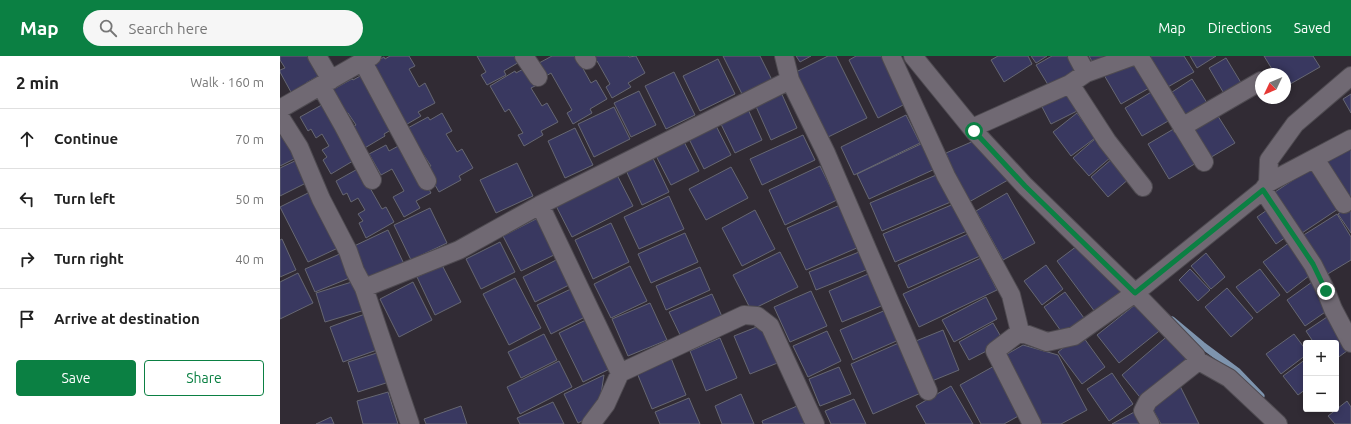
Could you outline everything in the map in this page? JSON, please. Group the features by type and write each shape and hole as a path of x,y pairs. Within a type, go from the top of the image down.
{"street":[{"path":"317,56 343,125 372,180"},
{"path":"524,56 538,77"},
{"path":"784,56 790,80 826,153 928,391"},
{"path":"913,56 972,128 1025,186 1135,293 1196,356 1197,360 1229,378 1278,424"},
{"path":"1077,56 1086,73"},
{"path":"972,128 1070,84 1086,73 1134,56"},
{"path":"1139,56 1204,162"},
{"path":"280,109 368,59 428,181"},
{"path":"892,59 946,176 1011,295 1020,332"},
{"path":"1351,76 1295,124 1268,160 1265,186 1313,264 1333,309 1351,342"},
{"path":"364,288 459,250 540,205 790,80"},
{"path":"1070,84 1107,141 1143,187"},
{"path":"1182,127 1255,84"},
{"path":"280,117 299,147 321,199 348,251 355,271 364,288 410,424"},
{"path":"1020,332 1047,342 1074,336 1135,293 1265,186 1351,139"},
{"path":"1314,159 1344,204"},
{"path":"540,205 620,373"},
{"path":"591,424 606,404 620,373 744,315 757,316 770,326 815,424"},
{"path":"1020,332 995,350 1032,424"},
{"path":"1150,424 1143,411 1148,401 1180,377 1196,363 1197,360"}],"building":[{"path":"280,56 314,56 324,73 306,83 307,85 292,94 280,72 280,70 285,68 280,60"},
{"path":"390,56 409,56 415,66 409,69 419,87 425,83 435,103 418,112 421,116 402,127 367,67 384,57 385,59"},
{"path":"477,56 518,56 521,61 504,71 506,75 487,85 481,75 486,72"},
{"path":"552,56 583,56 581,65 591,83 596,80 607,99 590,109 592,113 573,124 567,113 572,110 551,73 546,76 539,63"},
{"path":"588,56 636,56 645,73 628,83 631,87 612,98 606,87 610,84 597,61 592,63"},
{"path":"723,56 760,56 773,82 743,96"},
{"path":"796,56 811,56 800,62"},
{"path":"828,56 836,56 867,118 826,138 794,73"},
{"path":"856,56 884,56 907,103 878,118 849,60"},
{"path":"998,56 1028,56 1032,64 1004,82 991,60"},
{"path":"1031,56 1047,56 1036,63"},
{"path":"1052,56 1072,56 1080,70 1050,88 1036,65"},
{"path":"1089,56 1110,56 1094,65"},
{"path":"1147,56 1184,56 1194,72 1166,88"},
{"path":"1190,56 1216,56 1197,68"},
{"path":"1264,56 1313,56 1320,67 1291,84 1291,68 1271,68"},
{"path":"1133,58 1151,87 1121,104 1104,75"},
{"path":"1226,58 1243,86 1226,97 1209,68"},
{"path":"718,59 735,94 700,111 683,76"},
{"path":"527,67 537,85 531,88 542,106 547,103 558,122 541,131 543,135 524,146 518,135 523,133 509,109 505,112 490,86 515,71 516,73"},
{"path":"674,72 695,115 666,129 645,86"},
{"path":"364,74 396,127 384,134 385,136 363,149 351,128 356,125 348,113 343,115 330,91"},
{"path":"1192,79 1209,106 1188,119 1172,92"},
{"path":"780,90 797,128 771,140 754,102"},
{"path":"639,91 656,125 631,137 614,103"},
{"path":"1070,91 1079,110 1051,124 1041,105"},
{"path":"1153,91 1170,120 1142,136 1125,108"},
{"path":"1351,94 1351,113 1343,99"},
{"path":"327,102 358,158 331,174 323,160 327,157 322,150 329,146 322,134 316,138 311,129 308,131 300,117"},
{"path":"746,105 762,140 735,153 718,118"},
{"path":"614,107 630,139 594,157 578,124"},
{"path":"442,113 452,131 446,134 457,152 462,149 473,168 459,176 461,180 439,192 426,169 431,166 423,154 419,156 404,130 428,117 430,120"},
{"path":"1077,113 1095,138 1071,156 1053,132"},
{"path":"1216,113 1235,143 1208,159 1190,128"},
{"path":"906,115 920,143 854,175 841,147"},
{"path":"713,120 731,155 704,169 686,133"},
{"path":"1177,127 1198,162 1169,179 1148,144"},
{"path":"280,128 298,157 280,166"},
{"path":"575,128 593,165 565,178 548,141"},
{"path":"803,135 815,160 762,185 750,159"},
{"path":"681,136 699,171 671,185 653,150"},
{"path":"1095,139 1111,157 1089,176 1073,158"},
{"path":"976,140 1008,180 969,202 954,175 946,153"},
{"path":"404,143 431,193 416,201 420,208 404,217 393,197 404,191 392,169 381,175 369,154 386,145 389,151"},
{"path":"923,143 935,169 869,199 857,174"},
{"path":"1351,146 1351,200 1319,164"},
{"path":"650,152 669,192 642,205 623,164"},
{"path":"1113,158 1130,178 1108,197 1091,177"},
{"path":"297,160 308,182 280,196 280,168"},
{"path":"517,163 533,196 496,213 480,180"},
{"path":"1317,164 1344,205 1302,233 1275,192"},
{"path":"363,166 366,181 382,209 386,207 394,222 366,238 359,223 363,221 358,214 365,210 358,198 351,202 347,193 343,195 336,181"},
{"path":"820,166 837,200 785,225 769,190"},
{"path":"731,167 748,198 706,220 689,189"},
{"path":"615,171 633,206 572,237 554,202"},
{"path":"941,173 953,201 882,231 870,203"},
{"path":"310,192 338,248 308,262 280,207"},
{"path":"1007,193 1035,243 1003,260 976,211"},
{"path":"669,196 684,229 639,249 624,217"},
{"path":"956,203 967,231 895,262 883,234"},
{"path":"840,205 859,247 806,270 787,228"},
{"path":"1351,205 1351,233 1338,214"},
{"path":"430,208 447,243 411,260 394,225"},
{"path":"1270,208 1289,235 1276,244 1257,217"},
{"path":"755,210 775,249 742,266 722,228"},
{"path":"1337,214 1351,237 1351,260 1326,275 1302,236"},
{"path":"538,218 556,254 521,271 503,236"},
{"path":"611,223 629,262 593,279 575,240"},
{"path":"388,230 404,264 369,281 352,247"},
{"path":"685,233 698,262 651,283 638,254"},
{"path":"970,233 980,256 908,288 898,265"},
{"path":"282,239 296,270 280,277 280,240"},
{"path":"500,242 515,272 481,289 466,259"},
{"path":"1290,242 1314,272 1287,293 1263,262"},
{"path":"1077,246 1128,294 1098,316 1057,261"},
{"path":"864,250 871,268 816,290 809,272"},
{"path":"780,252 798,287 751,310 733,275"},
{"path":"342,253 352,277 315,292 305,269"},
{"path":"1206,253 1225,277 1211,289 1191,266"},
{"path":"560,258 573,283 535,302 523,277"},
{"path":"981,258 997,290 919,327 903,294"},
{"path":"442,265 461,302 435,315 417,277"},
{"path":"1046,265 1063,289 1042,305 1024,281"},
{"path":"630,266 647,301 611,318 594,284"},
{"path":"700,267 710,290 666,310 656,286"},
{"path":"1190,269 1210,290 1198,301 1179,280"},
{"path":"1260,269 1280,295 1257,313 1236,287"},
{"path":"873,272 886,304 842,322 829,291"},
{"path":"298,273 313,303 280,319 280,282"},
{"path":"515,278 541,328 509,345 483,294"},
{"path":"355,281 365,310 325,322 316,293"},
{"path":"413,282 432,320 399,337 380,299"},
{"path":"1312,282 1331,308 1305,326 1287,300"},
{"path":"573,288 587,316 551,334 537,305"},
{"path":"1227,288 1253,318 1231,337 1205,307"},
{"path":"811,291 827,326 790,342 774,307"},
{"path":"1065,292 1084,318 1063,334 1044,307"},
{"path":"712,294 724,321 682,339 669,312"},
{"path":"986,297 997,319 954,342 942,320"},
{"path":"1141,300 1163,328 1119,363 1097,335"},
{"path":"650,303 667,340 628,356 612,319"},
{"path":"888,309 901,339 853,360 840,330"},
{"path":"365,314 377,350 343,362 330,327"},
{"path":"1330,315 1351,348 1339,357 1339,340 1312,340 1306,331"},
{"path":"590,318 614,367 583,382 559,333"},
{"path":"993,323 1004,342 969,360 959,342"},
{"path":"764,324 780,362 750,374 734,336"},
{"path":"943,330 959,370 927,383 911,343"},
{"path":"827,331 841,361 808,377 793,346"},
{"path":"1171,333 1193,360 1143,401 1122,375"},
{"path":"544,334 557,360 521,378 508,352"},
{"path":"1081,334 1105,367 1082,384 1058,352"},
{"path":"1294,334 1303,346 1303,357 1281,374 1266,354"},
{"path":"720,338 737,378 706,391 690,351"},
{"path":"901,342 923,392 873,414 851,364"},
{"path":"1023,345 1058,355 1087,410 1061,424 1038,424 1002,357"},
{"path":"380,352 389,382 358,392 348,362"},
{"path":"671,358 686,395 652,409 637,373"},
{"path":"559,361 572,387 520,414 507,387"},
{"path":"1303,361 1303,391 1298,395 1283,376"},
{"path":"996,365 1022,414 1004,424 981,424 960,385"},
{"path":"839,367 851,394 820,406 809,379"},
{"path":"1112,373 1133,404 1109,421 1087,389"},
{"path":"604,375 598,413 578,423 564,394"},
{"path":"1179,384 1199,424 1161,424 1153,410 1158,394"},
{"path":"951,386 973,424 926,424 916,406"},
{"path":"388,392 398,424 363,424 357,401"},
{"path":"741,394 754,424 722,424 715,406"},
{"path":"689,398 700,424 660,424 655,412"},
{"path":"854,399 866,424 831,424 825,411"},
{"path":"1347,401 1351,407 1351,424 1335,424 1328,416 1333,412 1339,412 1339,407"},
{"path":"553,402 564,424 520,424 517,418"},
{"path":"461,406 467,424 426,424 424,419"},
{"path":"797,406 805,424 763,424 762,421"},
{"path":"1138,410 1146,424 1112,424"},
{"path":"331,417 334,424 316,424"}],"waterway":[{"path":"1172,320 1237,371 1261,396"}],"route":[{"path":"974,131 1025,186 1135,293 1263,190 1313,264 1326,291"}]}
